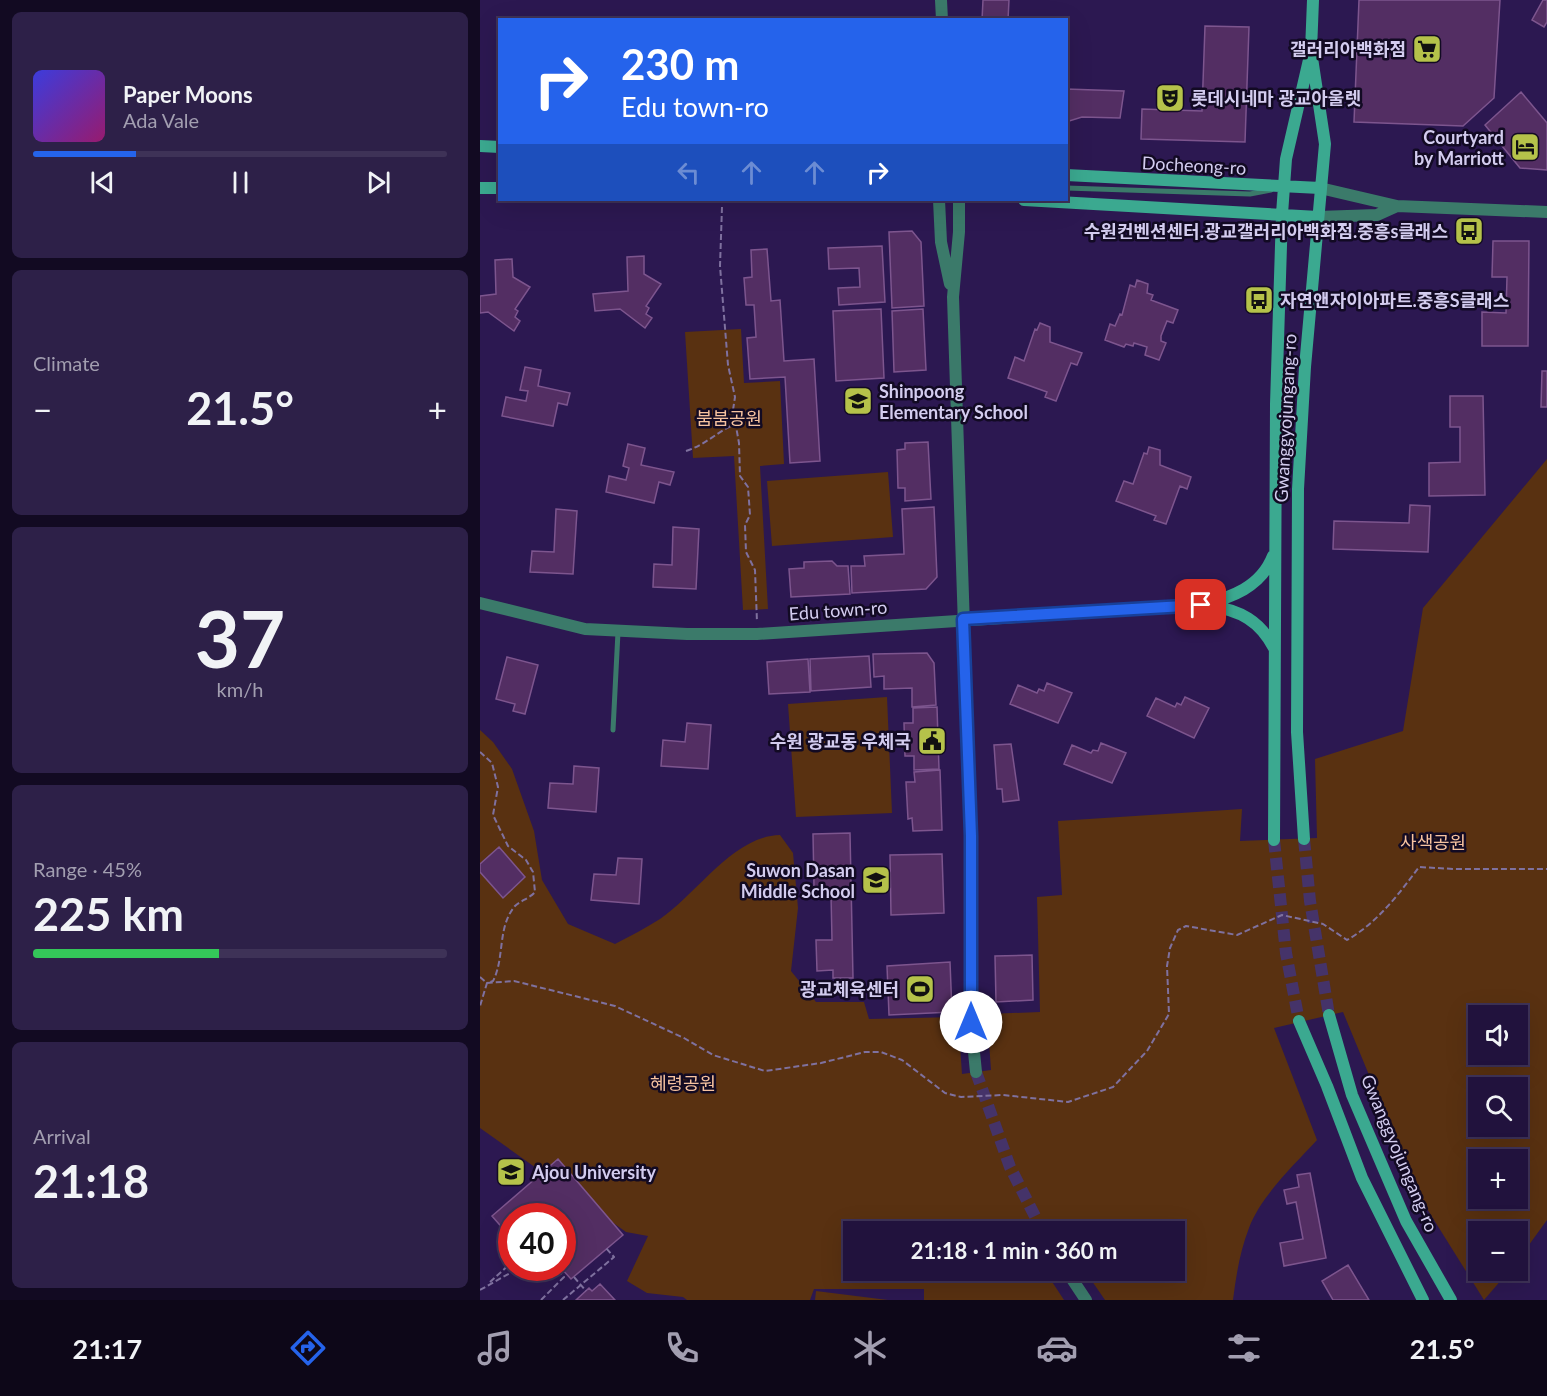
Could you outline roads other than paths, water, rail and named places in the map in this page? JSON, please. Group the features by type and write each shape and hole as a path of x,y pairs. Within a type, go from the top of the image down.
{"main road":[{"name":"Gwanggyojungang-ro","path":"1304,839 1298,732 1298,489 1324,144 1311,51 1313,0"},
{"name":"Gwanggyojungang-ro","path":"1275,840 1276,548 1282,214 1286,159 1311,51"},
{"path":"480,146 498,147"},
{"name":"Docheong-ro","path":"1068,175 1284,188 1320,188"},
{"path":"480,188 498,188"},
{"path":"1042,201 1317,216"},
{"path":"1201,605 1231,598 1250,586 1268,569 1276,548"},
{"path":"1201,605 1229,608 1247,616 1266,632 1276,652"},
{"name":"Gwanggyojungang-ro","path":"1329,1015 1352,1095 1406,1221 1450,1300"},
{"path":"1299,1021 1328,1086 1362,1178 1423,1300"}],"street":[{"path":"941,0 942,18"},
{"path":"1320,188 1397,206 1547,212"},
{"path":"939,201 941,242 953,297"},
{"path":"958,201 959,232 953,297 971,836 971,1022 976,1072"},
{"path":"1317,216 1377,215 1397,206"},
{"name":"Edu town-ro","path":"480,603 585,628 687,634 757,634 1201,605"},
{"path":"1073,1281 1086,1300"}],"lane":[{"path":"1068,188 1250,194 1284,188"},
{"path":"614,730 618,630"}],"tunnel":[{"path":"1304,839 1310,901 1329,1015"},
{"path":"1274,840 1286,953 1299,1021"},
{"path":"976,1072 1010,1167 1037,1221"}],"place":[{"name":"갤러리아백화점","path":"1427,49"},
{"name":"롯데시네마 광교아울렛","path":"1170,98"},
{"name":"Courtyard by Marriott","path":"1525,147"},
{"name":"수원컨벤션센터.광교갤러리아백화점.중흥s클래스","path":"1469,231"},
{"name":"자연앤자이아파트.중흥S클래스","path":"1259,300"},
{"name":"Shinpoong Elementary School","path":"858,401"},
{"name":"수원 광교동 우체국","path":"932,741"},
{"name":"Suwon Dasan Middle School","path":"876,880"},
{"name":"광교체육센터","path":"920,989"},
{"name":"Ajou University","path":"511,1172"}],"park label":[{"name":"붐붐공원","path":"729,418"},
{"name":"사색공원","path":"1433,842"},
{"name":"혜령공원","path":"683,1083"}]}
